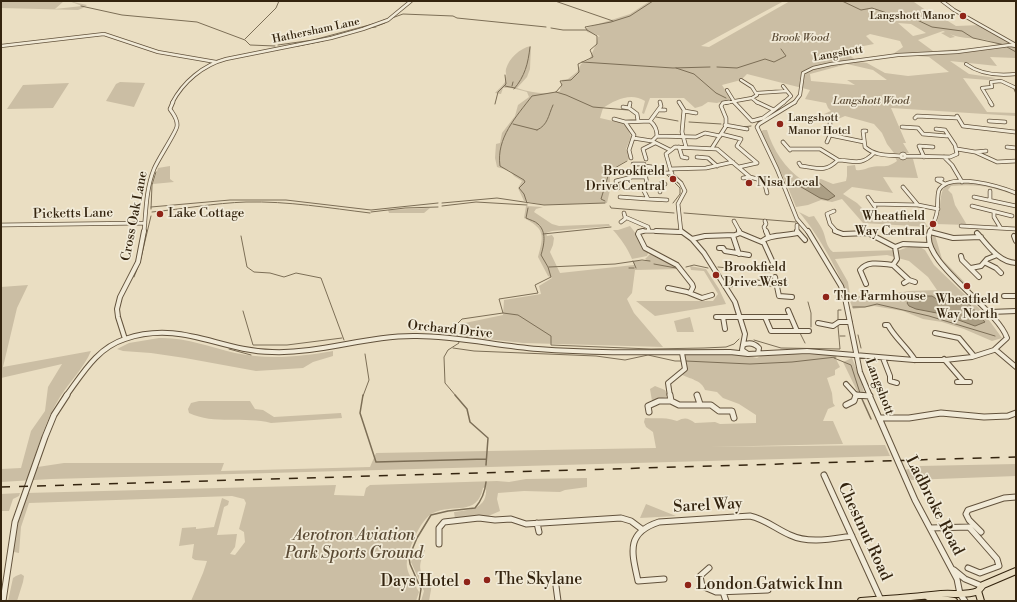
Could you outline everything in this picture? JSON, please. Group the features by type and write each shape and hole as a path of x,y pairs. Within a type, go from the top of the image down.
{"main road":[{"path":"861,601 923,597 942,594 971,594 1016,571"},
{"path":"980,589 981,601"},
{"path":"923,597 954,601"}],"street":[{"name":"Hathersham Lane","path":"217,62 323,39 378,25 387,20 411,1"},
{"path":"942,1 954,10 1016,45"},
{"path":"1,46 104,34 158,52 217,62"},
{"name":"Langshott","path":"894,454 860,372 841,286 807,230 798,219 757,126 795,102 800,95 801,78 803,73 822,65 898,55 948,52 1016,45"},
{"name":"Cross Oak Lane","path":"125,339 118,321 117,308 138,263 145,223 149,186 152,175 162,153 177,128 178,124 170,109 171,104 180,90 191,79 202,70 217,62"},
{"path":"966,64 975,70 1006,75 1016,74"},
{"path":"970,72 975,70"},
{"path":"740,80 751,85 757,93"},
{"path":"993,103 981,88 992,87 991,82 998,81 1014,87"},
{"path":"727,90 732,100 752,121 763,118 791,96 783,86"},
{"path":"712,148 721,135 725,125 725,117 721,106 723,103 732,100 752,98 757,95 757,93 787,92"},
{"path":"752,98 758,104 774,110"},
{"path":"650,122 661,106 660,102"},
{"path":"679,102 684,111 685,126 682,130 686,147"},
{"path":"629,108 630,104"},
{"path":"623,107 629,108 637,114 638,121"},
{"path":"659,110 665,110"},
{"path":"684,111 696,113"},
{"path":"914,113 916,117 958,117 963,128 1002,129 1016,132"},
{"path":"614,119 625,122 650,122 654,126 657,136 654,142 643,149 646,159"},
{"path":"827,142 831,136 828,119 835,120"},
{"path":"990,121 1005,122"},
{"path":"625,122 634,135 630,150 632,158"},
{"path":"998,122 1002,129"},
{"path":"725,125 747,129"},
{"path":"903,126 918,128 923,134 947,136"},
{"path":"936,129 945,130 947,136 957,149 975,152 986,151"},
{"path":"993,129 996,134"},
{"path":"858,130 864,131 864,142 866,149 874,153 904,157 944,157 957,154 957,149"},
{"path":"657,136 696,137 705,133 741,139 737,146 757,163 739,167"},
{"path":"831,136 864,142"},
{"path":"633,138 654,142 670,150"},
{"path":"783,142 791,150 818,148 838,160 861,162 867,160 874,153"},
{"path":"924,157 919,146 933,147"},
{"path":"679,147 682,157 687,158"},
{"path":"682,232 677,209 679,200 685,191 684,187 672,174 666,156 667,152 679,147 712,148 722,152 750,177"},
{"path":"1006,147 1015,148 1016,152"},
{"path":"975,152 993,161 1001,163 1016,162"},
{"path":"697,157 708,158 717,166"},
{"path":"944,157 952,165 962,182"},
{"path":"799,163 801,166 826,169 831,168 838,160"},
{"path":"670,169 706,168 733,162"},
{"path":"633,164 644,164 645,166 652,167"},
{"path":"645,166 647,184 643,189 648,199"},
{"path":"618,188 616,181 631,176 672,174"},
{"path":"743,178 750,177 771,183"},
{"path":"754,178 756,185"},
{"path":"764,181 767,193"},
{"path":"940,181 945,184 962,182 999,186 1016,193"},
{"path":"645,186 660,187 661,185 665,184 662,182"},
{"path":"730,352 754,355 758,353 821,351 915,360 974,356 996,350 1007,337 1000,324 990,312 947,272 936,259 928,245 930,232 938,209 939,191 945,184"},
{"path":"660,187 660,192"},
{"path":"898,187 904,187 918,205"},
{"path":"990,191 990,200"},
{"path":"620,197 667,200"},
{"path":"868,197 874,205 918,205 938,209"},
{"path":"974,197 1016,206"},
{"path":"972,206 1012,216"},
{"path":"834,211 827,214 828,221 840,235 867,233 874,235 886,244 895,247 903,244 928,245"},
{"path":"994,212 994,217 1000,227"},
{"path":"621,222 625,219 625,215 648,227 649,231"},
{"path":"637,222 642,218"},
{"path":"734,221 740,233"},
{"path":"765,221 766,224 764,227 768,236"},
{"name":"Picketts Lane","path":"1,225 145,223"},
{"path":"797,224 797,233 805,240"},
{"path":"961,226 1000,227 1016,230"},
{"path":"690,293 693,287 692,284 682,270 677,265 645,248 638,234 640,232 682,232 692,239 704,253 735,302 745,334 743,346 744,351 748,354"},
{"path":"930,232 953,238 981,237"},
{"path":"692,239 700,235 733,236 740,233 762,241 774,264"},
{"path":"762,241 768,236 785,236 797,233"},
{"path":"977,233 997,255 1009,263 1016,263"},
{"path":"733,236 739,254"},
{"path":"1016,236 1014,236 1016,241"},
{"path":"893,264 897,258 895,247"},
{"path":"719,248 723,248 724,251 749,255"},
{"path":"971,268 982,266 986,263 987,259 997,255"},
{"path":"961,256 962,260 979,277"},
{"path":"866,284 860,270 862,266 871,263 893,264 907,282 915,282"},
{"path":"986,263 996,268 1001,273"},
{"path":"775,277 778,284 779,296 792,297"},
{"path":"725,285 748,282 778,284"},
{"path":"668,288 690,293 697,298 712,295"},
{"path":"1004,296 1015,297"},
{"path":"788,310 797,331"},
{"path":"990,312 1016,311"},
{"path":"716,317 791,317"},
{"path":"723,317 725,329"},
{"path":"765,317 771,331 809,331"},
{"path":"818,323 833,326 839,322 850,322"},
{"path":"888,325 897,340 908,349 915,360"},
{"name":"Orchard Drive","path":"125,339 144,333 168,332 256,352 277,353 304,351 403,336 448,338 467,342 550,350 683,355 730,352"},
{"path":"934,333 959,338 974,356"},
{"path":"745,334 756,345 759,350 758,353"},
{"path":"3,601 17,515 54,415 68,392 93,359 110,346 125,339"},
{"path":"730,352 749,343 766,350 778,352"},
{"path":"996,350 1016,367"},
{"path":"671,401 668,383 672,378 680,375 685,369 683,355"},
{"path":"883,358 890,376 890,382 897,383"},
{"path":"944,359 963,381"},
{"path":"957,382 970,382"},
{"path":"846,384 856,395 870,396"},
{"path":"697,395 700,404"},
{"path":"846,405 854,401 856,395"},
{"path":"649,412 648,406 659,401 671,401 679,406 700,404 711,405 719,411 737,411"},
{"path":"732,411 734,418"},
{"path":"879,418 909,418 941,413 984,416 1008,416 1016,413"},
{"name":"Ladbroke Road","path":"894,454 957,579 960,594 965,601"},
{"name":"Chestnut Road","path":"824,475 881,600"},
{"path":"981,532 969,520 966,514 968,510 1004,497 1016,497"},
{"name":"Sarel Way","path":"642,530 659,522 750,516 764,519 797,538 813,540 852,536"},
{"path":"439,544 439,528 444,522 478,518 495,520 511,519 526,524 621,518 632,521 642,530 634,540 633,545 633,558 638,581 664,580"},
{"path":"537,523 538,532"},
{"path":"930,528 969,527 997,559 999,566 982,574 975,574 968,568"},
{"path":"710,568 700,576 702,586 716,592 768,590"},
{"name":"Ladbroke Road","path":"952,569 980,589"},
{"path":"556,586 558,601"},
{"path":"723,592 726,601"}],"green space":[{"path":"1,1 64,1 55,9 82,6 69,1 87,5 78,10 1,8"},
{"path":"650,1 784,1 701,46 709,47 790,1 914,2 930,13 935,13 956,26 981,25 1016,45 1016,58 990,57 997,66 950,61 969,74 996,78 988,80 963,78 987,112 1016,113 1016,116 891,108 906,143 903,143 909,153 894,153 887,144 882,133 874,124 845,116 838,119 824,114 831,111 826,103 805,99 810,90 747,74 741,80 722,85 731,99 717,103 708,102 695,108 684,98 650,98 644,114 642,113 645,101 640,98 629,97 613,102 603,108 600,118 626,124 631,137 626,149 631,158 610,170 610,190 607,203 544,205 524,201 518,188 522,181 514,176 510,171 497,167 495,158 496,144 500,143 502,133 515,116 518,105 529,97 527,92 509,88 503,88 501,94 495,93 506,80 507,65 512,57 519,51 531,46 530,69 527,77 517,88 539,93 560,91 562,80 568,79 577,72 581,64 590,59 598,37 600,36 587,32 586,28 630,14","holes":["898,23 911,24 926,33 913,36","943,31 945,32 941,33 950,38 955,37 950,34 986,40 998,45 990,47 933,51 918,40","870,34 900,41 903,47 893,54 929,57 949,72 908,76 885,73 867,63 859,62 842,50 874,44 866,36","847,64 873,70 887,80 847,80 855,85 811,81 810,74"]},
{"path":"120,82 145,83 134,107 106,101 116,84"},
{"path":"69,83 53,108 7,109 23,85"},
{"path":"763,130 767,130 780,158 790,170 802,180 821,179 833,184 846,181 847,166 855,165 856,170 861,170 890,165 897,161 895,157 913,159 918,178 883,177 893,193 852,187 843,194 857,203 874,220 924,221 928,227 863,223 842,199 832,202 821,200 808,205 796,207 761,132"},
{"path":"170,166 170,179 174,182 153,184 158,168"},
{"path":"959,182 992,185 1016,194 1016,196 984,186 951,186 948,190 952,194 955,205 967,225 936,224 944,187"},
{"path":"526,206 543,207 536,209 534,212 552,224 559,226 609,224 610,226 552,231 546,233 547,236 552,235 554,238 550,252 560,273 634,265 633,261 648,261 645,259 652,252 679,269 635,270 632,293 627,299 634,313 663,347 523,343 460,336 460,324 503,315 504,300 541,294 539,286 552,278 548,276 538,257 542,238 541,233 536,226 524,218"},
{"path":"430,208 424,213 389,213 388,210"},
{"path":"799,212 809,217 814,216 822,229 829,248 833,252 900,250 911,246 918,246 925,250 934,265 983,312 1002,338 992,341 964,329 942,322 923,319 903,311 874,306 853,309 830,258","holes":["887,255 909,261 928,277 937,290 910,291 869,297 850,295 848,282 835,259"]},
{"path":"630,226 649,251 647,256 632,259 624,243 613,230"},
{"path":"932,235 935,235 942,259 971,289 970,290 948,269 930,245"},
{"path":"690,266 706,269 719,289 726,304 655,316 636,301 713,301 718,294 704,271 691,270"},
{"path":"28,285 17,308 3,367 91,351 85,363 55,405 43,432 31,468 64,463 224,463 221,471 370,467 376,453 656,448 653,432 646,427 644,422 645,418 677,421 686,419 695,423 756,423 756,415 739,404 723,398 717,392 705,390 698,382 681,374 685,369 682,353 730,352 757,358 771,353 834,355 840,367 835,370 835,375 827,378 835,406 828,409 823,421 833,421 843,444 709,447 885,445 890,456 51,479 1,482 1,469 21,468 31,431 45,411 48,387 62,364 1,378 1,287"},
{"path":"690,317 694,332 677,332 674,321"},
{"path":"159,338 178,339 247,355 284,357 333,351 333,356 313,362 303,368 256,371 185,358 117,349 129,343"},
{"path":"852,358 863,385 864,392 858,393 843,362"},
{"path":"655,386 665,390 667,394 666,397 652,401 650,389"},
{"path":"199,401 250,401 255,409 263,410 274,417 341,413 342,418 271,423 251,420 209,419 189,413 188,409 191,403"},
{"path":"1016,464 1016,476 911,480 905,470 919,466"},
{"name":"Aerotron Aviation Park Sports Ground","path":"587,478 587,487 560,492 524,491 498,493 497,499 500,511 486,517 455,519 454,512 472,509 481,504 486,494 486,487 483,488 480,497 475,503 470,506 441,510 428,516 415,537 407,561 409,573 419,592 416,601 191,601 207,561 195,560 192,558 194,544 179,546 182,528 196,527 196,529 214,527 222,498 229,501 228,505 224,507 217,535 237,534 235,547 230,554 235,555 245,542 244,532 239,529 246,503 244,499 232,496 29,503 21,527 19,553 14,552 16,530 26,493 336,485 334,495 364,496 366,488 370,485 497,481 509,482 526,479"},
{"path":"20,493 19,496 13,499 9,511 1,511 1,494"},
{"path":"646,504 676,516 640,518"},
{"path":"415,550 425,550 420,566 426,583 432,584 429,601 421,601 424,591 411,562"},
{"path":"21,574 24,576 17,601 8,601 13,578"}],"shaded area":[{"path":"798,181 810,185 809,183 817,181 835,196 828,200 820,198 796,184"},
{"path":"915,296 932,296 941,302 952,298 968,303 985,322 975,326 942,314 916,309 909,306 907,303 910,298"}],"waterway":[{"path":"245,39 276,8 279,1"},
{"path":"555,1 613,21"},
{"path":"587,30 585,27 611,22 630,16 653,1"},
{"path":"842,1 861,10 872,8 893,15 915,19 932,27 962,31 973,38 1005,45"},
{"path":"81,6 122,15 197,22 245,40 250,45 275,46"},
{"path":"392,18 403,14 453,16 457,18 546,27"},
{"path":"378,23 384,20"},
{"path":"377,26 385,23"},
{"path":"278,45 313,40 373,24"},
{"path":"368,28 376,27"},
{"path":"551,28 563,30 587,30"},
{"path":"582,62 593,57 590,50 597,44 597,36 587,30"},
{"path":"298,46 323,41"},
{"path":"515,88 525,70 530,47"},
{"path":"1007,47 1016,52"},
{"path":"717,67 737,68 765,59 774,62 786,56 781,49"},
{"path":"556,92 562,85 560,81 571,80 579,72 578,64 582,62"},
{"path":"582,62 673,68 710,67"},
{"path":"676,68 694,74 716,93 726,98"},
{"path":"495,104 498,92 506,84 505,75"},
{"path":"512,86 513,82"},
{"path":"505,86 515,88"},
{"path":"1014,89 1016,94"},
{"path":"527,202 524,194 519,188 525,182 524,180 500,166 501,146 508,128 532,96 556,92"},
{"path":"556,92 593,107 628,110"},
{"path":"513,124 537,130 546,123 553,105"},
{"path":"656,117 678,121"},
{"path":"689,122 721,124"},
{"path":"743,127 751,126"},
{"path":"613,169 627,161"},
{"path":"151,207 152,185 156,172"},
{"path":"605,201 601,199 609,173"},
{"path":"667,175 680,188 680,194 673,203"},
{"path":"442,203 497,198 527,202"},
{"path":"151,207 230,200 286,200 371,210 438,203"},
{"path":"152,212 223,204 262,202 308,205 370,213"},
{"path":"442,206 476,202 527,205"},
{"path":"527,202 544,205 605,203"},
{"path":"610,206 611,208 674,213"},
{"path":"371,212 405,208 438,207"},
{"path":"528,208 526,218 537,223 541,227 544,234"},
{"path":"684,213 796,222"},
{"path":"134,277 140,262 151,216"},
{"path":"544,234 611,227"},
{"path":"503,313 499,299 538,293 535,285 551,277 548,267 541,255 544,243 544,234"},
{"path":"241,236 247,267 254,272 270,273 284,277 296,273 321,278 344,340"},
{"path":"549,267 615,264 633,261"},
{"path":"633,261 636,268"},
{"path":"633,261 650,261"},
{"path":"654,264 676,268"},
{"path":"686,267 694,265 708,268"},
{"path":"718,267 765,272 783,271"},
{"path":"629,268 634,268"},
{"path":"808,302 811,313 811,327"},
{"path":"853,307 865,307 877,304 929,316 995,336"},
{"path":"838,320 838,310 841,310"},
{"path":"243,311 253,345 287,345 342,338"},
{"path":"457,336 456,325 462,319 503,313"},
{"path":"503,313 518,315 551,336 551,345 651,349 704,348 726,347 734,344 739,339"},
{"path":"754,340 781,348 840,349 838,326"},
{"path":"800,333 805,343"},
{"path":"858,335 861,348"},
{"path":"840,336 845,336"},
{"path":"456,396 445,383 444,357 448,350 459,343 458,340"},
{"path":"453,348 474,351 596,356 625,360 648,355 675,361 682,361"},
{"path":"229,349 251,355"},
{"path":"363,396 369,380 365,354"},
{"path":"685,361 750,364 792,362 836,357"},
{"path":"834,358 851,365 860,393"},
{"path":"363,395 360,413 376,462 486,459"},
{"path":"455,395 467,409 470,422 488,438 486,465"},
{"path":"862,399 871,419"},
{"path":"419,601 421,589 410,564 409,557 417,538 431,515 448,511 475,508 483,496 486,482"}],"railway":[{"path":"1,487 1016,457"}],"place":[{"name":"Langshott Manor","path":"963,16"},
{"name":"Langshott Manor Hotel","path":"780,124"},
{"name":"Brookfield Drive Central","path":"673,179"},
{"name":"Nisa Local","path":"749,183"},
{"name":"Lake Cottage","path":"160,214"},
{"name":"Wheatfield Way Central","path":"933,224"},
{"name":"Brookfield Drive West","path":"716,275"},
{"name":"Wheatfield Way North","path":"967,286"},
{"name":"The Farmhouse","path":"826,297"},
{"name":"The Skylane","path":"487,580"},
{"name":"Days Hotel","path":"467,582"},
{"name":"London Gatwick Inn","path":"688,585"}],"park label":[{"name":"Brook Wood","path":"800,38"},
{"name":"Langshott Wood","path":"871,101"}]}
